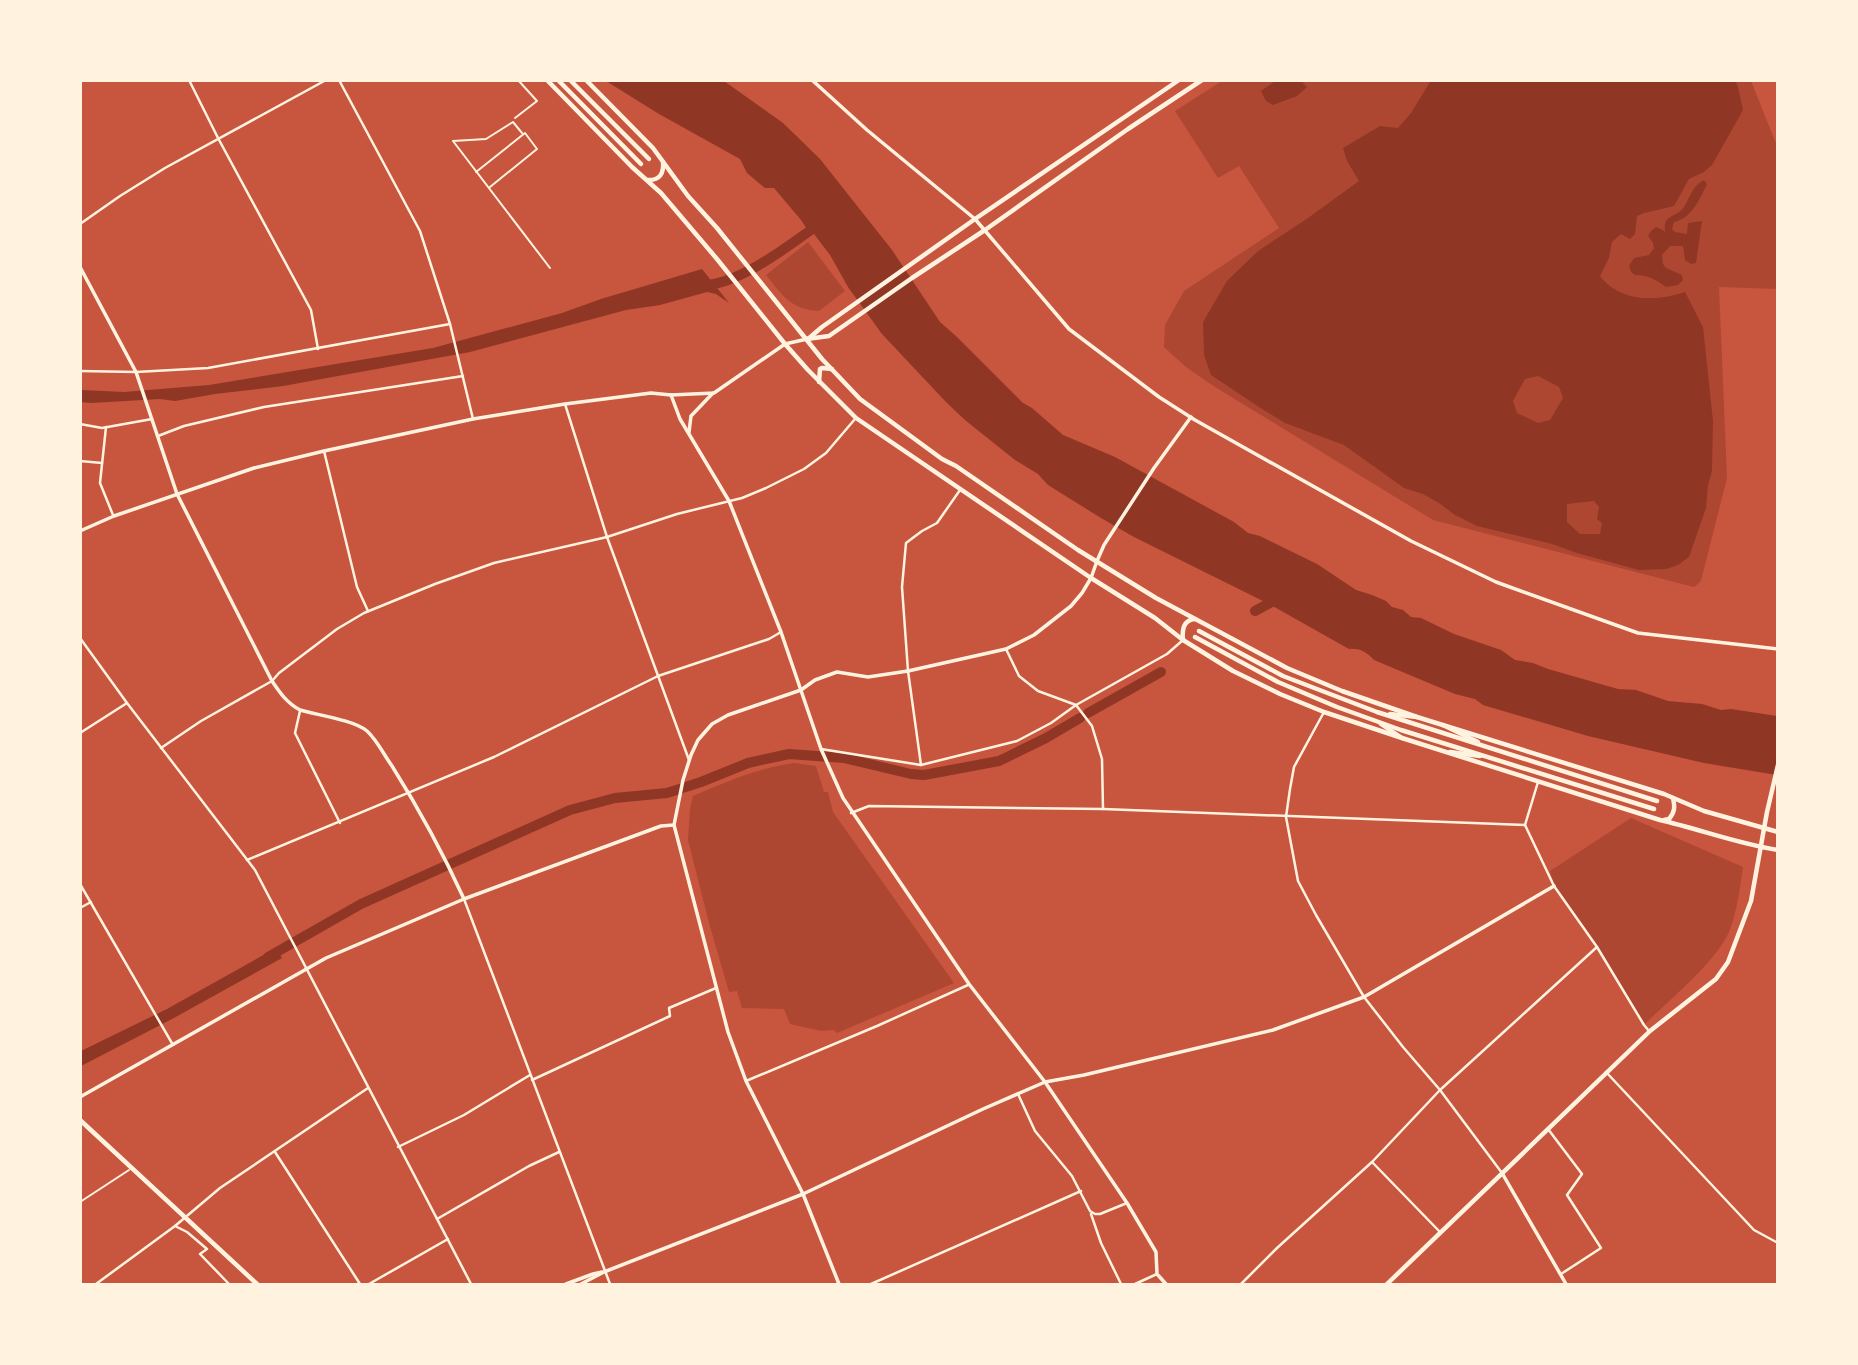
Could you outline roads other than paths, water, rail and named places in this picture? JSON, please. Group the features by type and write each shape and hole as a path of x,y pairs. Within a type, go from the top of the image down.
{"main road":[{"path":"547,80 623,159 661,193 718,258 785,344 856,418 1091,578 1155,618 1183,640 1233,671 1324,712 1660,820 1777,850"},
{"path":"558,80 641,164"},
{"path":"570,80 649,159"},
{"path":"586,80 653,148 688,196 733,247 832,370 860,399 943,459 1097,561 1156,598 1287,668 1342,691 1417,717 1541,754 1704,811 1777,832"},
{"path":"807,340 975,219 1178,80"},
{"path":"807,340 829,336 1128,128 1202,80"},
{"path":"647,180 652,181 661,176 664,171 662,160"},
{"path":"819,382 820,369 832,370"},
{"path":"1183,640 1185,625 1196,619"},
{"path":"1199,631 1283,676 1377,712 1657,801"},
{"path":"1195,637 1278,682 1328,704 1654,808"},
{"path":"1377,712 1417,717"},
{"path":"1374,720 1402,738"},
{"path":"1443,724 1495,750"},
{"path":"1450,752 1493,758"},
{"path":"1387,1284 1650,1031 1716,979 1728,962 1751,901 1777,765"},
{"path":"1660,820 1669,819 1674,814 1673,798"},
{"path":"80,1120 255,1284"}],"street":[{"path":"188,80 311,310 318,349"},
{"path":"80,224 165,168 326,80"},
{"path":"339,80 420,231 450,324 473,419"},
{"path":"515,118 537,101 518,80"},
{"path":"812,80 867,130 975,219 1069,329 1159,397 1191,417 1411,541 1496,582 1638,633 1777,649"},
{"path":"522,133 513,122 486,139 453,141 550,268"},
{"path":"476,172 525,134 537,149 490,187"},
{"path":"530,140 534,137"},
{"path":"80,267 136,372 177,494 272,681 284,698 300,710 357,725 374,738 445,857 464,899 610,1284"},
{"path":"80,372 208,368 450,324"},
{"path":"689,434 691,416 714,393 785,344 807,340"},
{"path":"158,436 184,426 264,407 463,376"},
{"path":"80,531 114,516 254,468 324,451 473,419 565,404 651,393 671,396 714,393"},
{"path":"671,396 680,419 729,501 781,632 821,749 851,813 969,984 1045,1082 1127,1203 1156,1252 1157,1274 1166,1284"},
{"path":"565,404 607,537 689,760"},
{"path":"839,1284 803,1194 746,1081 728,1032 674,825 689,760 698,740 712,724 728,715 801,690 815,680 837,672 868,677 908,671 1006,649 1052,623 1082,593 1104,545 1191,417"},
{"path":"161,748 201,721 272,681 337,629 368,611 494,563 607,537 766,488 804,469 826,453 856,418"},
{"path":"80,424 106,427 152,419"},
{"path":"106,427 100,482 114,516"},
{"path":"324,451 357,586 368,611"},
{"path":"80,461 102,463"},
{"path":"921,765 908,671 902,587 906,543 937,523 960,489"},
{"path":"247,860 510,750 658,676 769,639 781,632"},
{"path":"80,638 254,870 471,1284"},
{"path":"821,749 921,765 1017,741 1167,654 1183,640"},
{"path":"1006,649 1018,676 1038,691 1076,705 1092,726 1102,759 1103,809"},
{"path":"80,733 127,703"},
{"path":"300,710 295,733 340,822"},
{"path":"1324,712 1294,767 1286,817 1298,881 1364,997 1502,1172 1566,1284"},
{"path":"1538,782 1525,825 1553,886 1597,947 1650,1031"},
{"path":"851,813 869,806 1103,809 1525,825"},
{"path":"80,1097 306,968 385,931 464,899 661,827 674,825"},
{"path":"80,884 173,1045"},
{"path":"581,1284 604,1272 803,1194 1045,1082 1273,1030 1364,997 1553,886"},
{"path":"80,908 91,902"},
{"path":"1241,1284 1371,1161 1440,1090 1597,947"},
{"path":"746,1081 969,984"},
{"path":"531,1080 670,1016 669,1008 716,988"},
{"path":"1606,1072 1754,1230 1777,1243"},
{"path":"398,1147 464,1115 530,1075"},
{"path":"96,1284 175,1226 220,1188 368,1088"},
{"path":"1017,1093 1035,1131 1081,1191 1101,1243 1121,1284"},
{"path":"1548,1129 1582,1174 1567,1195 1601,1248 1561,1275"},
{"path":"274,1150 360,1284"},
{"path":"436,1219 559,1152"},
{"path":"1371,1161 1440,1233"},
{"path":"80,1202 132,1168"},
{"path":"872,1284 1081,1191"},
{"path":"1090,1212 1100,1214 1127,1203"},
{"path":"175,1226 207,1248 200,1254 229,1284"},
{"path":"369,1284 448,1240"},
{"path":"566,1284 604,1272"},
{"path":"1135,1284 1157,1274"}],"waterway":[{"path":"704,285 718,283 749,270 782,251 822,222"},
{"path":"1255,611 1279,598"},
{"path":"1088,713 1161,672"},
{"path":"268,957 361,904 570,810 615,798 667,793 748,763 789,754 844,758 924,775 999,761 1080,718"}]}
